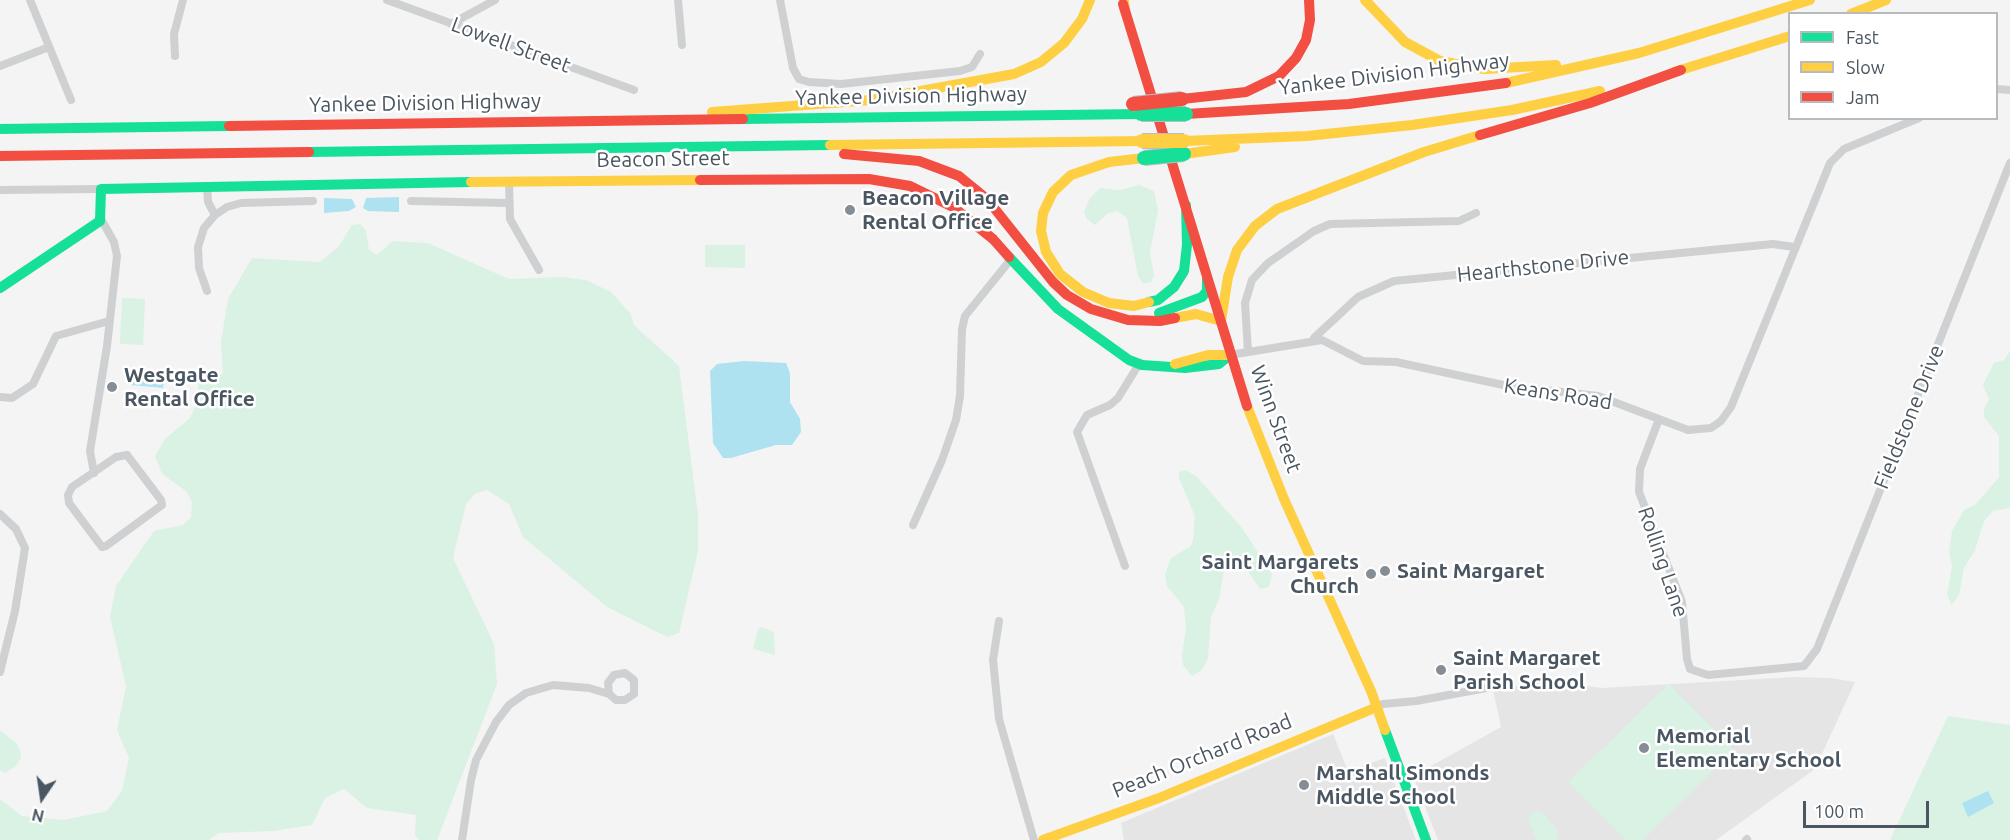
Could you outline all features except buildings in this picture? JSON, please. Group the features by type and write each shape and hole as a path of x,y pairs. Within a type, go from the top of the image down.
{"main road":[{"path":"587,122 871,100 1001,78 1032,67 1056,50 1076,28 1090,0"},
{"path":"1137,109 1182,99 1246,92 1279,76 1296,58 1306,40 1310,20 1309,0"},
{"path":"1365,0 1405,42 1445,63 1495,69 1606,61"},
{"name":"Yankee Division Highway","path":"0,129 1026,116 1137,109 1186,114 1308,108 1400,99 1505,83 1606,61 1710,33 1810,0"},
{"path":"1856,12 1886,0"},
{"name":"Winn Street","path":"1123,4 1230,355 1279,489 1377,707 1426,840"},
{"path":"756,146 896,157 948,171 971,184 1067,295 1091,309 1128,320 1152,321 1196,314 1221,321 1228,276 1234,257 1250,232 1272,212 1395,162 1590,103 1681,70 1788,37"},
{"path":"1186,205 1187,245 1184,271 1177,284 1158,300 1134,306 1108,303 1083,292 1060,274 1046,252 1041,231 1043,213 1053,192 1066,178 1086,168 1184,148 1383,129 1479,115 1569,98 1681,70"},
{"path":"0,156 1142,141 1184,148"},
{"name":"Beacon Street","path":"101,189 509,181 881,179 910,186 953,207 993,239 1070,319 1106,346 1139,364 1185,368 1210,366 1219,364 1230,355"},
{"path":"0,288 101,219 101,189"},
{"path":"1128,320 1155,315 1200,299 1207,291 1207,278"},
{"name":"Peach Orchard Road","path":"1043,840 1159,798 1377,707"}],"street":[{"path":"30,0 71,99"},
{"path":"175,56 174,34 183,0"},
{"name":"Lowell Street","path":"387,0 634,90"},
{"path":"452,24 495,0"},
{"path":"678,0 682,45"},
{"path":"780,0 793,68 799,79 804,81 841,84 960,71 972,67 980,54"},
{"path":"0,66 49,47"},
{"name":"Keans Road","path":"1230,355 1312,339 1326,340 1360,360 1399,362 1515,387 1598,396 1688,430 1711,428 1725,417 1828,166 1835,156 1848,148 1914,120"},
{"name":"Fieldstone Drive","path":"1692,671 1708,675 1803,666 1817,648 2010,163"},
{"path":"509,181 508,203 513,226 539,270"},
{"path":"207,186 209,204 215,215"},
{"path":"0,190 101,189"},
{"path":"207,291 199,268 198,247 203,230 215,215 227,207 241,203 313,201"},
{"path":"411,201 508,203"},
{"path":"1248,352 1245,303 1252,280 1268,263 1310,233 1330,224 1459,221 1476,213"},
{"path":"94,472 90,451 117,254 111,236 101,219"},
{"name":"Hearthstone Drive","path":"1312,339 1358,297 1382,285 1403,280 1773,244 1794,248"},
{"path":"913,525 942,460 956,420 960,396 962,334 965,316 1011,259"},
{"path":"0,397 14,397 32,385 56,336 109,321"},
{"path":"1125,566 1077,434 1080,423 1087,415 1110,405 1118,398 1139,364"},
{"name":"Rolling Lane","path":"1659,419 1640,469 1639,492 1682,602 1687,659 1692,671"},
{"path":"127,455 162,505 106,546 101,546 68,499 70,489 94,472 118,456 127,455"},
{"path":"0,514 14,526 25,550 0,672"},
{"path":"999,621 993,660 999,719 1034,840"},
{"path":"462,840 476,760 487,736 506,707 526,693 553,685 583,687 609,694"},
{"path":"1377,707 1383,704 1416,701 1492,687"}],"shaded area":[{"name":"Memorial Elementary School","path":"1794,677 1830,678 1855,682 1815,769 1716,840 1438,840 1413,776 1501,727 1493,690 1549,681 1602,688"},
{"name":"Marshall Simonds Middle School","path":"1333,734 1348,771 1385,758 1416,840 1124,840 1121,823"}],"green space":[{"path":"1139,185 1154,191 1158,210 1150,253 1154,276 1151,282 1143,284 1138,276 1127,218 1117,211 1107,214 1095,225 1087,219 1084,212 1090,198 1100,188 1120,190"},
{"path":"360,224 366,230 369,250 377,255 393,241 428,243 509,279 561,277 586,280 611,292 630,313 634,325 679,366 698,515 698,551 679,633 667,637 607,607 523,537 509,504 487,490 475,494 466,504 453,558 494,644 497,684 437,840 419,840 415,835 416,815 367,808 344,789 325,798 312,825 274,831 219,833 209,840 0,840 0,799 22,816 64,820 107,811 122,791 129,758 117,730 126,686 110,617 116,586 154,531 183,525 191,517 192,502 186,491 162,474 155,456 165,439 190,418 199,398 197,379 223,374 221,342 228,299 252,258 320,262 339,246 352,225"},
{"path":"705,245 745,245 745,268 705,267"},
{"path":"122,298 145,299 143,345 120,344"},
{"path":"2010,351 2010,508 1993,511 1984,521 1975,550 1964,568 1959,595 1952,605 1947,595 1952,566 1949,551 1952,531 1964,510 1975,505 1999,477 1999,436 1984,417 1984,409 1989,399 1983,385 1994,363 2004,360"},
{"path":"1186,470 1197,477 1242,528 1272,574 1269,587 1260,589 1243,564 1237,562 1230,564 1224,570 1219,599 1211,617 1208,659 1202,670 1192,676 1183,665 1186,627 1184,607 1167,586 1165,575 1171,558 1190,547 1193,540 1195,516 1179,478 1179,472"},
{"path":"761,627 774,632 775,655 753,649 758,629"},
{"path":"1669,684 1734,750 1643,840 1625,840 1568,782"},
{"path":"1948,716 2010,725 2010,840 1890,840"},
{"path":"0,730 16,743 21,758 15,767 5,773 0,770"},
{"path":"1538,811 1543,813 1558,830 1557,840 1536,840 1528,819 1531,814"}],"water":[{"path":"399,197 399,212 368,211 363,208 366,198"},
{"path":"324,198 352,199 356,207 349,211 324,213"},
{"path":"744,361 786,363 790,373 790,402 800,419 801,432 792,445 776,445 731,458 723,458 713,443 710,371 717,364"},
{"path":"134,369 165,375 163,388 131,385"},
{"path":"1988,791 1994,803 1968,817 1962,803"}],"traffic: fast":[{"path":"743,119 1141,114"},
{"path":"1141,114 1186,114"},
{"path":"0,129 229,126"},
{"path":"309,152 830,145"},
{"path":"1144,158 1184,154"},
{"path":"0,288 100,221 101,189 471,182"},
{"path":"1149,302 1158,300 1174,287 1184,271 1187,245 1186,205"},
{"path":"1009,257 1058,309 1129,360 1142,365 1185,368 1219,364 1230,355"},
{"path":"1159,313 1202,297 1207,291 1207,278"},
{"path":"1385,730 1426,840"}],"traffic: slow":[{"path":"712,112 871,100 1014,74 1041,62 1064,43 1082,19 1090,0"},
{"path":"1124,0 1125,11"},
{"path":"1365,0 1405,42 1440,61 1484,69 1556,65"},
{"path":"1506,83 1639,53 1810,0"},
{"path":"1856,12 1886,0"},
{"path":"1674,72 1788,37"},
{"path":"1184,141 1307,136 1412,125 1512,110 1600,91"},
{"path":"1175,318 1196,314 1221,321 1228,277 1237,250 1255,226 1277,209 1424,152 1480,135"},
{"path":"830,145 1142,141"},
{"path":"1142,141 1184,141"},
{"path":"1184,154 1235,147"},
{"path":"1144,158 1109,162 1071,175 1053,192 1043,213 1041,231 1046,252 1060,274 1083,292 1109,303 1134,306 1149,302"},
{"path":"471,182 700,180"},
{"path":"1175,364 1208,355 1230,355"},
{"path":"1247,406 1284,499 1371,691 1385,730"},
{"path":"1043,840 1159,798 1377,707"}],"traffic: jam":[{"path":"1182,99 1246,92 1279,76 1296,58 1306,40 1310,20 1309,0"},
{"path":"1123,4 1247,406"},
{"path":"1480,135 1590,103 1681,70"},
{"path":"1186,114 1349,104 1506,83"},
{"path":"1133,104 1182,99"},
{"path":"229,126 743,119"},
{"path":"0,156 309,152"},
{"path":"844,154 919,161 959,176 987,199 1053,282 1067,295 1091,309 1128,320 1160,321 1175,318"},
{"path":"700,180 869,179 910,186 953,207 993,239 1009,257"}],"place":[{"name":"Beacon Village Rental Office","path":"850,210"},
{"name":"Westgate Rental Office","path":"112,387"},
{"name":"Saint Margaret","path":"1385,571"},
{"name":"Saint Margarets Church","path":"1371,574"},
{"name":"Saint Margaret Parish School","path":"1441,670"},
{"name":"Memorial Elementary School","path":"1644,748"},
{"name":"Marshall Simonds Middle School","path":"1304,785"}]}
